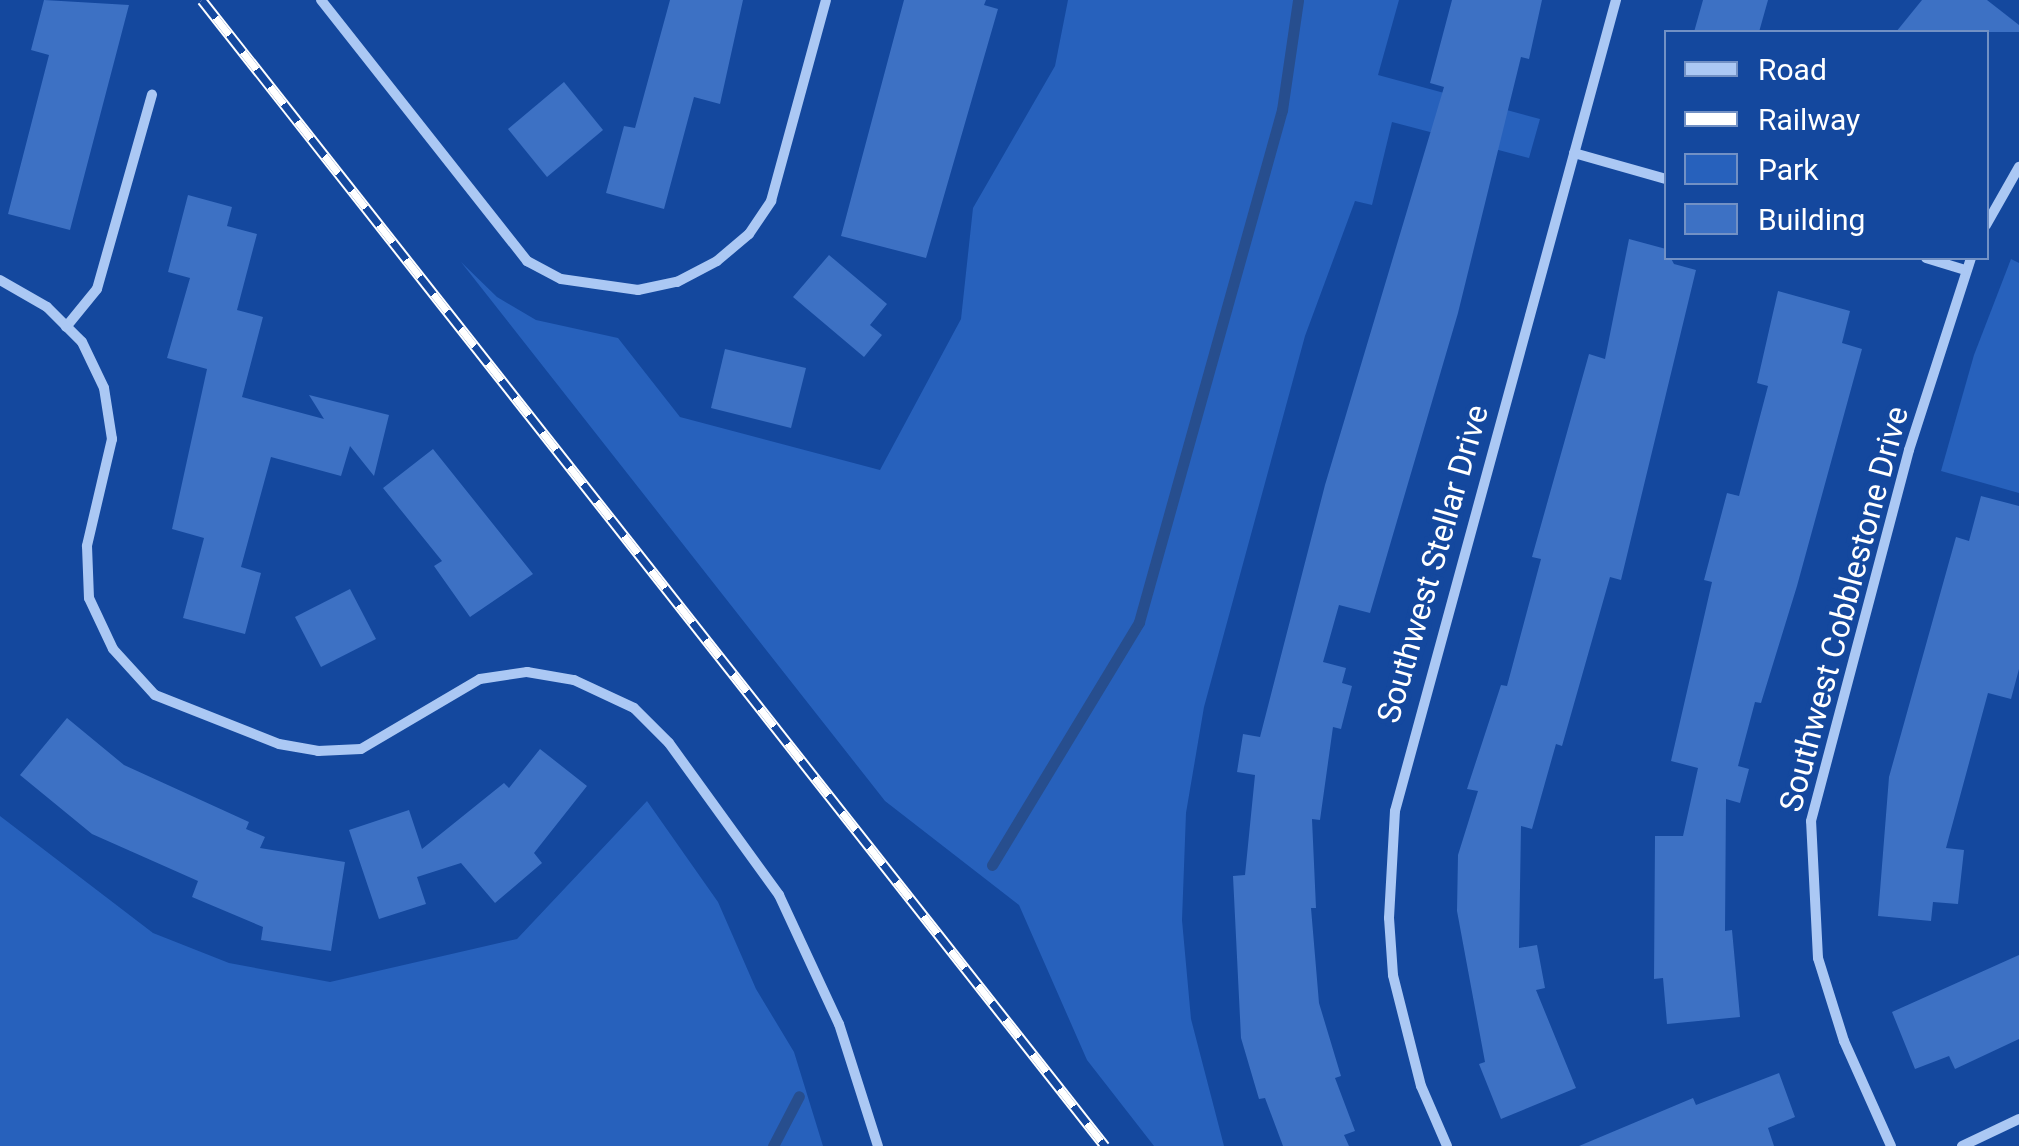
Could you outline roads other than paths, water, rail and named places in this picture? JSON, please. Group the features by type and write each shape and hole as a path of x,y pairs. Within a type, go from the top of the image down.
{"street":[{"path":"321,0 527,261 561,279 638,290 677,282 717,261 749,234 771,201 826,0"},
{"name":"Southwest Stellar Drive","path":"1446,1146 1421,1086 1393,975 1388,918 1395,811 1616,0"},
{"path":"66,326 98,289 152,96"},
{"path":"1574,153 1664,178"},
{"path":"1989,220 2019,167"},
{"path":"1932,260 1965,270"},
{"name":"Southwest Cobblestone Drive","path":"1891,1146 1844,1041 1818,958 1812,821 1899,487 1970,260"},
{"path":"0,280 66,326 82,342 104,388 112,439 88,546 89,598 113,649 155,695 279,744 318,752 361,748 480,678 527,672 574,680 634,708 669,743 778,895 839,1024 878,1146"},
{"path":"1962,1146 2019,1119"}],"waterway":[{"path":"992,865 1139,622 1282,110 1298,0"},
{"path":"773,1146 799,1096"}],"railway":[{"path":"202,0 1105,1146"}]}
